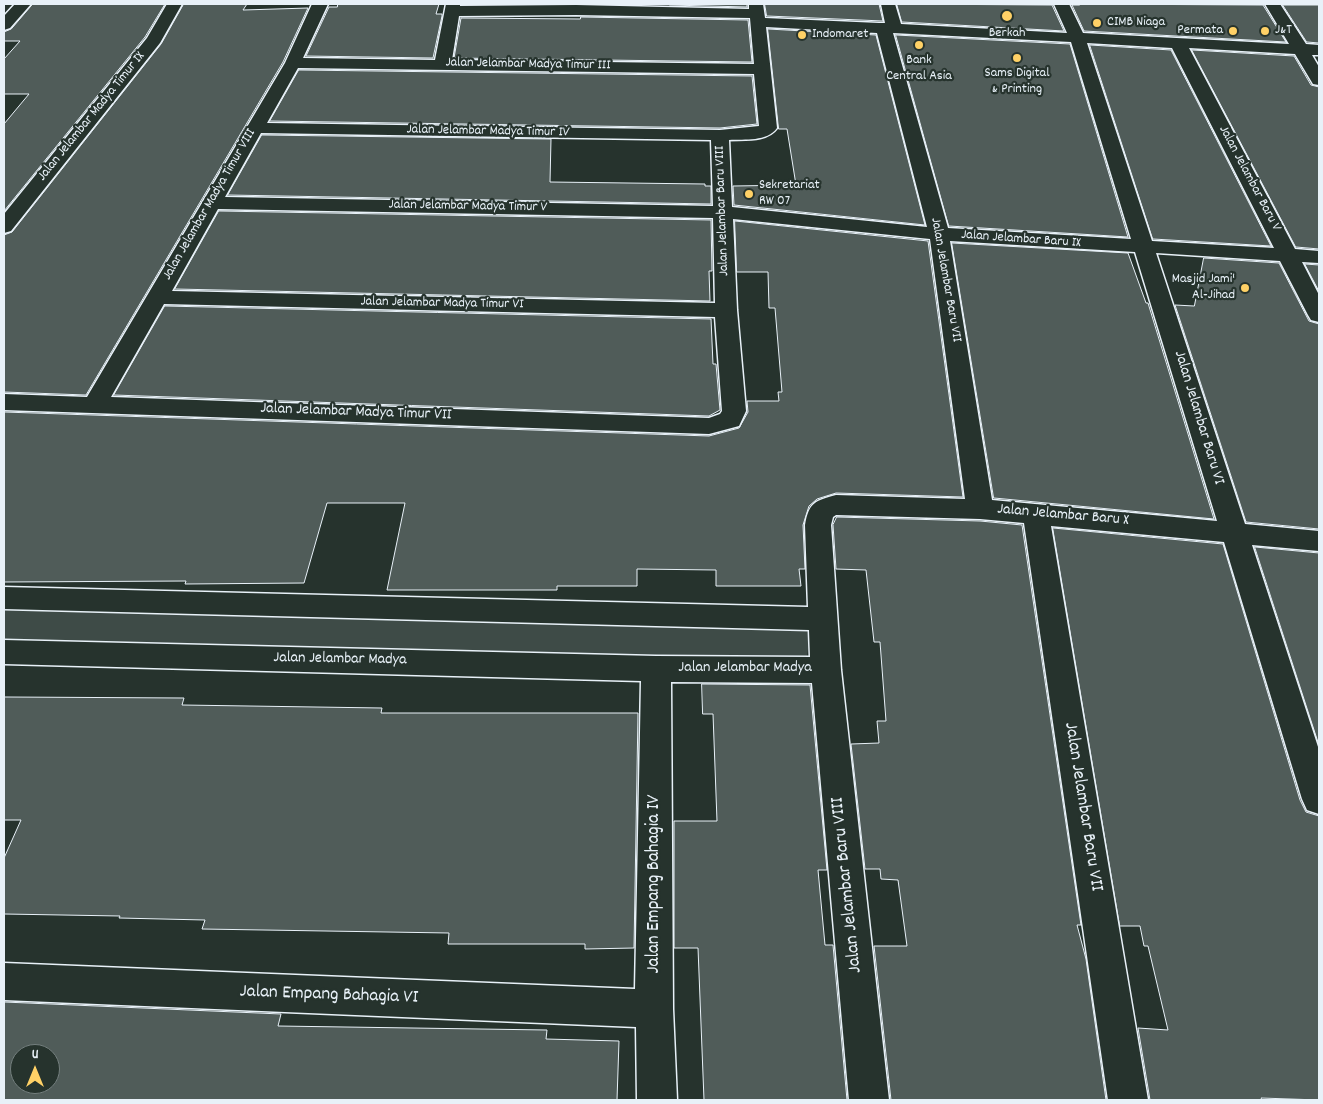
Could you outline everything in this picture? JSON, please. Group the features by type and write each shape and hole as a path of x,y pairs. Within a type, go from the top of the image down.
{"street":[{"path":"4,25 23,4"},
{"name":"Jalan Jelambar Madya Timur IX","path":"4,227 154,40 174,4"},
{"name":"Jalan Jelambar Madya Timur VIII","path":"95,404 293,63 320,4"},
{"name":"Jalan Jelambar Baru VII","path":"888,4 888,28 939,234 980,509"},
{"name":"Jalan Jelambar Baru VI","path":"1062,4 1077,37 1319,799"},
{"path":"1274,4 1319,80"},
{"path":"443,64 453,7 574,7 757,13 888,28 1319,50"},
{"name":"Jalan Jelambar Baru VIII","path":"709,426 730,420 734,411 726,310 720,135 767,130 757,13"},
{"name":"Jalan Jelambar Baru V","path":"1178,43 1319,315"},
{"name":"Jalan Jelambar Madya Timur III","path":"293,63 762,69"},
{"name":"Jalan Jelambar Madya Timur IV","path":"255,128 720,135"},
{"name":"Jalan Jelambar Madya Timur V","path":"213,203 724,212"},
{"name":"Jalan Jelambar Baru IX","path":"724,212 766,218 939,234 1145,248 1319,257"},
{"name":"Jalan Jelambar Madya Timur VI","path":"157,297 726,310"},
{"name":"Jalan Jelambar Madya Timur VII","path":"4,402 709,426"},
{"name":"Jalan Jelambar Baru X","path":"822,618 818,525 820,513 826,508 836,505 980,509 1319,541"},
{"name":"Jalan Jelambar Baru VII","path":"1036,514 1128,1100"},
{"path":"4,598 822,618"},
{"name":"Jalan Jelambar Madya","path":"4,652 656,669 826,670 822,618"},
{"name":"Jalan Empang Bahagia IV","path":"656,669 654,1009 657,1100"},
{"name":"Jalan Jelambar Baru VIII","path":"826,670 869,1100"},
{"name":"Jalan Empang Bahagia VI","path":"4,982 654,1009"}],"shaded area":[{"path":"4,602 811,630 805,668 4,662"}],"building":[{"path":"33,4 165,4 145,37 4,211 4,124 29,94 4,94 4,59 20,41 4,41 4,32 11,29"},
{"path":"184,4 247,4 243,10 308,8 283,62 86,395 4,392 4,235 12,232 161,44"},
{"path":"338,4 439,4 436,14 442,14 442,16 433,58 306,56 329,7 337,7"},
{"path":"747,4 747,7 670,5"},
{"path":"765,4 879,4 883,21 767,16"},
{"path":"897,4 1052,5 1064,31 902,22"},
{"path":"1072,5 1263,5 1286,42 1084,31"},
{"path":"1283,5 1319,5 1319,43 1307,42"},
{"path":"581,17 748,20 752,62 454,58 461,18 580,19"},
{"path":"768,29 876,35 925,225 734,205 733,186 796,185 787,129 779,129"},
{"path":"896,35 1070,44 1128,237 949,226"},
{"path":"1090,45 1171,50 1271,246 1153,239"},
{"path":"1192,50 1294,56 1311,85 1319,87 1319,249 1296,247"},
{"path":"299,70 752,76 757,124 720,128 270,121"},
{"path":"262,135 551,139 550,182 705,184 705,186 711,186 711,204 228,195"},
{"path":"219,211 711,220 712,271 709,271 710,301 175,289"},
{"path":"735,221 928,241 963,497 836,493 817,499 809,506 803,525 805,569 799,569 801,586 716,586 716,570 637,569 637,586 557,586 557,590 387,590 405,503 327,503 304,583 185,584 186,581 4,582 4,412 709,436 739,428 748,412 747,401 779,401 778,392 782,392 775,308 769,308 768,272 737,272"},
{"path":"952,243 1128,253 1146,303 1148,303 1214,519 994,498"},
{"path":"1204,258 1279,263 1309,321 1319,324 1319,529 1246,522 1175,305 1194,306"},
{"path":"1305,264 1319,265 1319,291"},
{"path":"165,306 711,319 713,364 716,364 720,410 709,416 114,395"},
{"path":"837,517 980,521 1022,525 1081,925 1077,925 1086,959 1106,1100 891,1100 874,946 907,946 898,880 881,879 880,869 865,869 851,744 879,743 877,721 886,721 880,642 874,642 866,570 836,569 833,525"},
{"path":"1053,528 1223,544 1300,800 1306,812 1319,816 1319,1100 1261,1098 1262,1100 1150,1100 1138,1028 1168,1030 1148,946 1144,946 1140,926 1120,926"},
{"path":"1255,547 1319,553 1319,745"},
{"path":"702,684 810,685 827,870 818,870 825,945 833,945 847,1100 704,1100 698,948 674,948 674,821 717,821 713,714 703,714"},
{"path":"4,697 184,698 182,705 382,708 381,713 638,713 634,948 585,949 585,944 448,944 449,933 202,929 205,920 4,914 4,858 21,820 4,820"},
{"path":"4,1002 281,1014 278,1026 547,1030 546,1039 619,1041 617,1100 4,1100"}],"place":[{"name":"Berkah","path":"1007,16"},
{"name":"CIMB Niaga","path":"1097,23"},
{"name":"Permata","path":"1233,31"},
{"name":"J&T","path":"1265,31"},
{"name":"Indomaret","path":"802,35"},
{"name":"Bank Central Asia","path":"919,45"},
{"name":"Sams Digital & Printing","path":"1017,58"},
{"name":"Sekretariat RW 07","path":"749,194"},
{"name":"Masjid Jami' Al-Jihad","path":"1245,288"}]}
